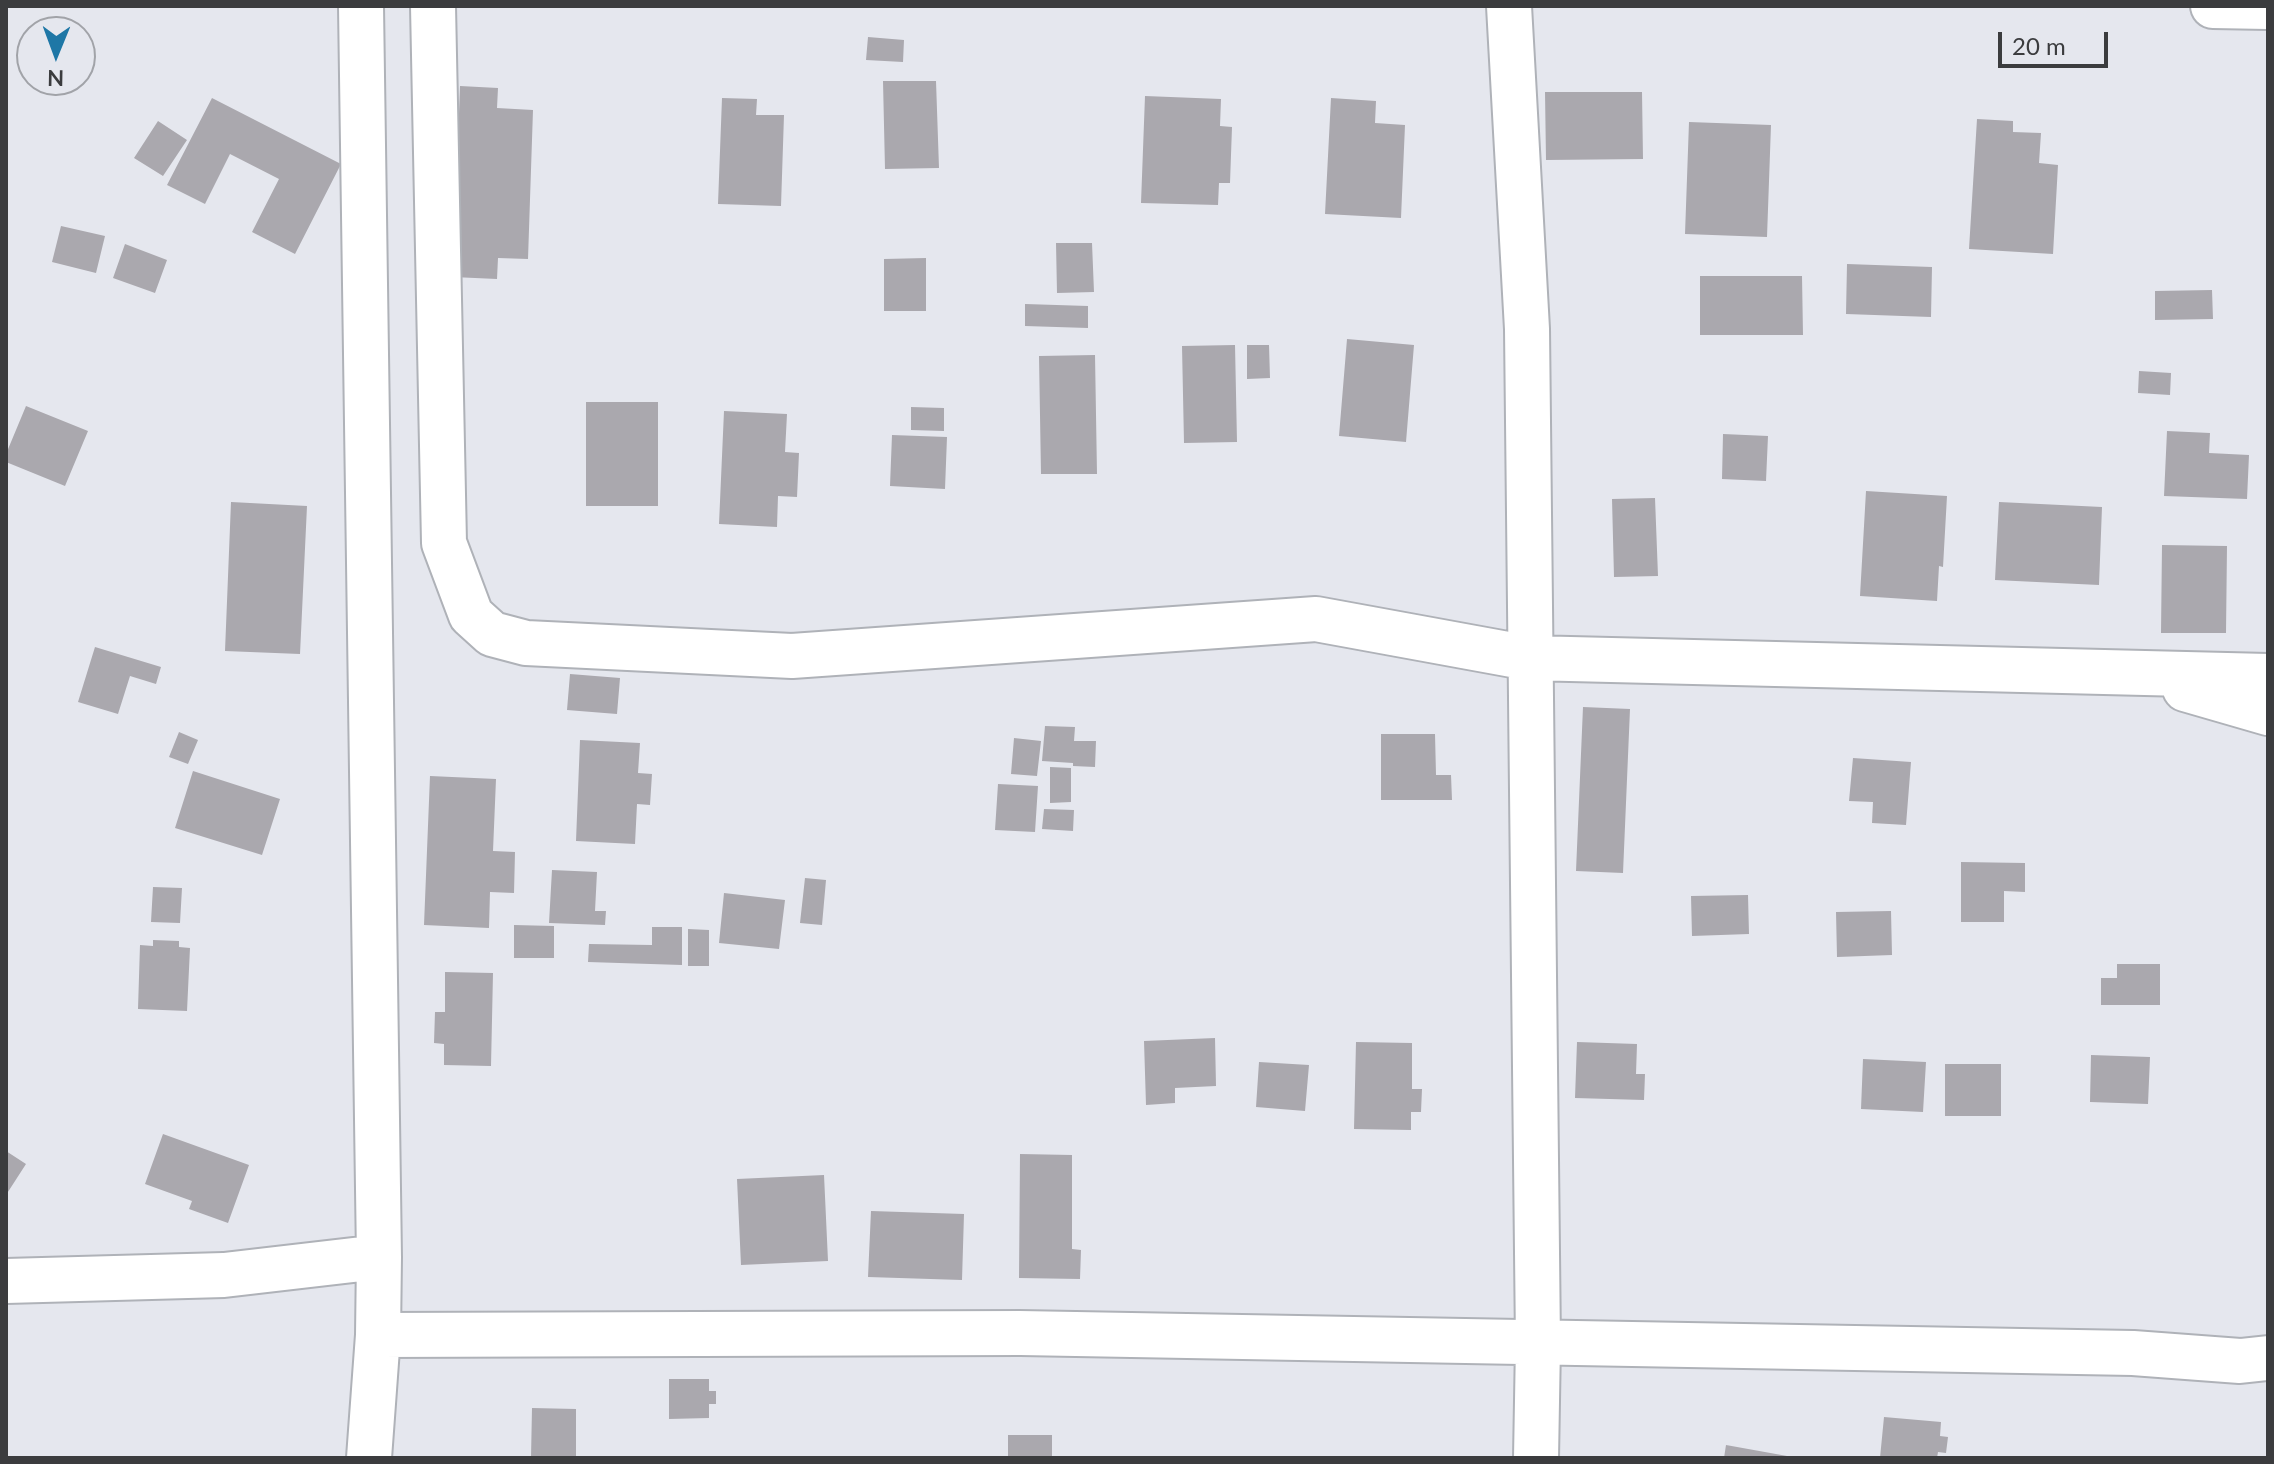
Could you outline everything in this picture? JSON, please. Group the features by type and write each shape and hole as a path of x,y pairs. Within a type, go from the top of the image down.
{"street":[{"path":"361,6 379,1257 378,1335 369,1458"},
{"path":"433,6 444,543 471,615 492,634 526,643 792,656 1316,619 1529,658 2268,676"},
{"path":"1509,6 1527,329 1538,1344 1536,1458"},
{"path":"2213,6 2268,7"},
{"path":"2137,673 2225,703 2268,713"},
{"path":"6,1281 224,1275 379,1257"},
{"path":"378,1335 1020,1333 2133,1353 2240,1361 2268,1358"}],"building":[{"path":"868,37 904,40 903,62 866,60"},
{"path":"883,81 936,81 939,168 885,169"},
{"path":"460,86 498,88 497,108 533,110 528,259 498,258 497,279 453,277"},
{"path":"1545,92 1642,92 1643,159 1546,160"},
{"path":"1145,96 1221,99 1220,126 1232,127 1230,183 1219,183 1218,205 1141,203"},
{"path":"212,98 341,164 295,254 252,232 279,179 230,154 205,204 167,185"},
{"path":"722,98 757,99 756,115 784,115 781,206 718,204"},
{"path":"1331,98 1376,101 1375,123 1405,125 1401,218 1325,214"},
{"path":"1977,119 2013,121 2013,132 2041,133 2039,163 2058,165 2053,254 1969,249"},
{"path":"158,121 187,140 163,176 134,158"},
{"path":"1689,122 1771,125 1767,237 1685,234"},
{"path":"61,226 105,236 96,273 52,262"},
{"path":"1056,243 1092,243 1094,292 1057,293"},
{"path":"125,244 167,260 155,293 113,278"},
{"path":"926,258 926,311 884,311 884,259"},
{"path":"1847,264 1932,267 1931,317 1846,314"},
{"path":"1700,276 1802,276 1803,335 1700,335"},
{"path":"2212,290 2213,319 2155,320 2155,291"},
{"path":"1025,304 1088,306 1088,328 1025,326"},
{"path":"1347,339 1414,345 1406,442 1339,436"},
{"path":"1235,345 1237,442 1184,443 1182,346"},
{"path":"1247,345 1269,345 1270,378 1247,379"},
{"path":"1095,355 1097,474 1041,474 1039,356"},
{"path":"2139,371 2171,373 2170,395 2138,393"},
{"path":"586,402 658,402 658,506 586,506"},
{"path":"26,406 88,431 65,486 6,462 6,454"},
{"path":"911,407 944,408 944,431 911,430"},
{"path":"724,411 787,414 785,452 799,453 797,497 778,496 777,527 719,524"},
{"path":"2167,431 2210,433 2209,453 2249,455 2247,499 2164,496"},
{"path":"1723,434 1768,436 1766,481 1722,479"},
{"path":"892,435 947,437 945,489 890,486"},
{"path":"1866,491 1947,496 1943,567 1939,566 1937,601 1860,596"},
{"path":"1655,498 1658,576 1614,577 1612,499"},
{"path":"231,502 307,506 300,654 225,651"},
{"path":"1999,502 2102,507 2099,585 1995,580"},
{"path":"2162,545 2227,546 2226,633 2161,633"},
{"path":"95,647 161,667 156,684 130,676 118,714 78,702"},
{"path":"570,674 620,678 617,714 567,710"},
{"path":"1583,707 1630,709 1623,873 1576,871"},
{"path":"1045,726 1075,727 1074,741 1096,741 1095,767 1042,761"},
{"path":"179,732 198,740 188,764 169,757"},
{"path":"1381,734 1435,734 1436,775 1451,775 1452,800 1381,800"},
{"path":"1014,738 1041,741 1037,776 1011,774"},
{"path":"580,740 640,743 638,773 652,774 650,805 637,804 635,844 576,841"},
{"path":"1853,758 1911,762 1906,825 1872,823 1873,802 1849,801"},
{"path":"1050,767 1071,768 1071,802 1050,803"},
{"path":"193,771 280,799 262,855 175,828"},
{"path":"430,776 496,779 493,851 515,852 514,893 490,892 489,928 424,925"},
{"path":"998,784 1038,786 1035,832 995,830"},
{"path":"1044,809 1074,810 1073,831 1042,829"},
{"path":"1961,862 2025,863 2025,892 2004,891 2004,922 1961,922"},
{"path":"552,870 597,872 595,911 606,911 605,925 549,923"},
{"path":"805,878 826,880 822,925 800,923"},
{"path":"153,887 182,888 180,923 151,922"},
{"path":"724,893 785,900 779,949 719,943"},
{"path":"1748,895 1749,934 1692,936 1691,896"},
{"path":"1891,911 1892,955 1837,957 1836,912"},
{"path":"514,925 554,926 554,958 514,958"},
{"path":"652,927 682,927 682,965 588,962 589,944 652,945"},
{"path":"688,929 709,930 709,966 688,966"},
{"path":"153,940 179,941 179,947 190,948 187,1011 138,1009 140,945 153,946"},
{"path":"2117,964 2160,964 2160,1005 2101,1005 2101,978 2117,978"},
{"path":"445,972 493,973 491,1066 444,1065 444,1044 434,1043 435,1012 445,1012"},
{"path":"1215,1038 1216,1086 1175,1088 1175,1103 1146,1105 1144,1041"},
{"path":"1356,1042 1412,1043 1412,1089 1422,1089 1421,1112 1411,1112 1411,1130 1354,1129"},
{"path":"1577,1042 1637,1044 1636,1074 1645,1074 1644,1100 1575,1098"},
{"path":"2091,1055 2150,1057 2148,1104 2090,1102"},
{"path":"1863,1059 1926,1062 1923,1112 1861,1109"},
{"path":"1259,1062 1309,1065 1305,1111 1256,1107"},
{"path":"1945,1064 2001,1064 2001,1116 1945,1116"},
{"path":"163,1134 249,1165 228,1223 189,1209 192,1201 145,1184"},
{"path":"6,1151 26,1164 6,1195"},
{"path":"1020,1154 1072,1155 1072,1249 1081,1250 1080,1279 1019,1278"},
{"path":"824,1175 828,1261 741,1265 737,1179"},
{"path":"871,1211 964,1214 962,1280 868,1277"},
{"path":"669,1379 709,1379 709,1391 716,1391 716,1404 709,1404 709,1418 669,1419"},
{"path":"532,1408 576,1409 576,1458 531,1458"},
{"path":"1884,1417 1941,1422 1940,1436 1948,1437 1946,1453 1938,1452 1937,1458 1880,1458"},
{"path":"1008,1435 1052,1435 1052,1458 1008,1458"},
{"path":"1726,1445 1787,1456 1787,1458 1724,1458"}]}
